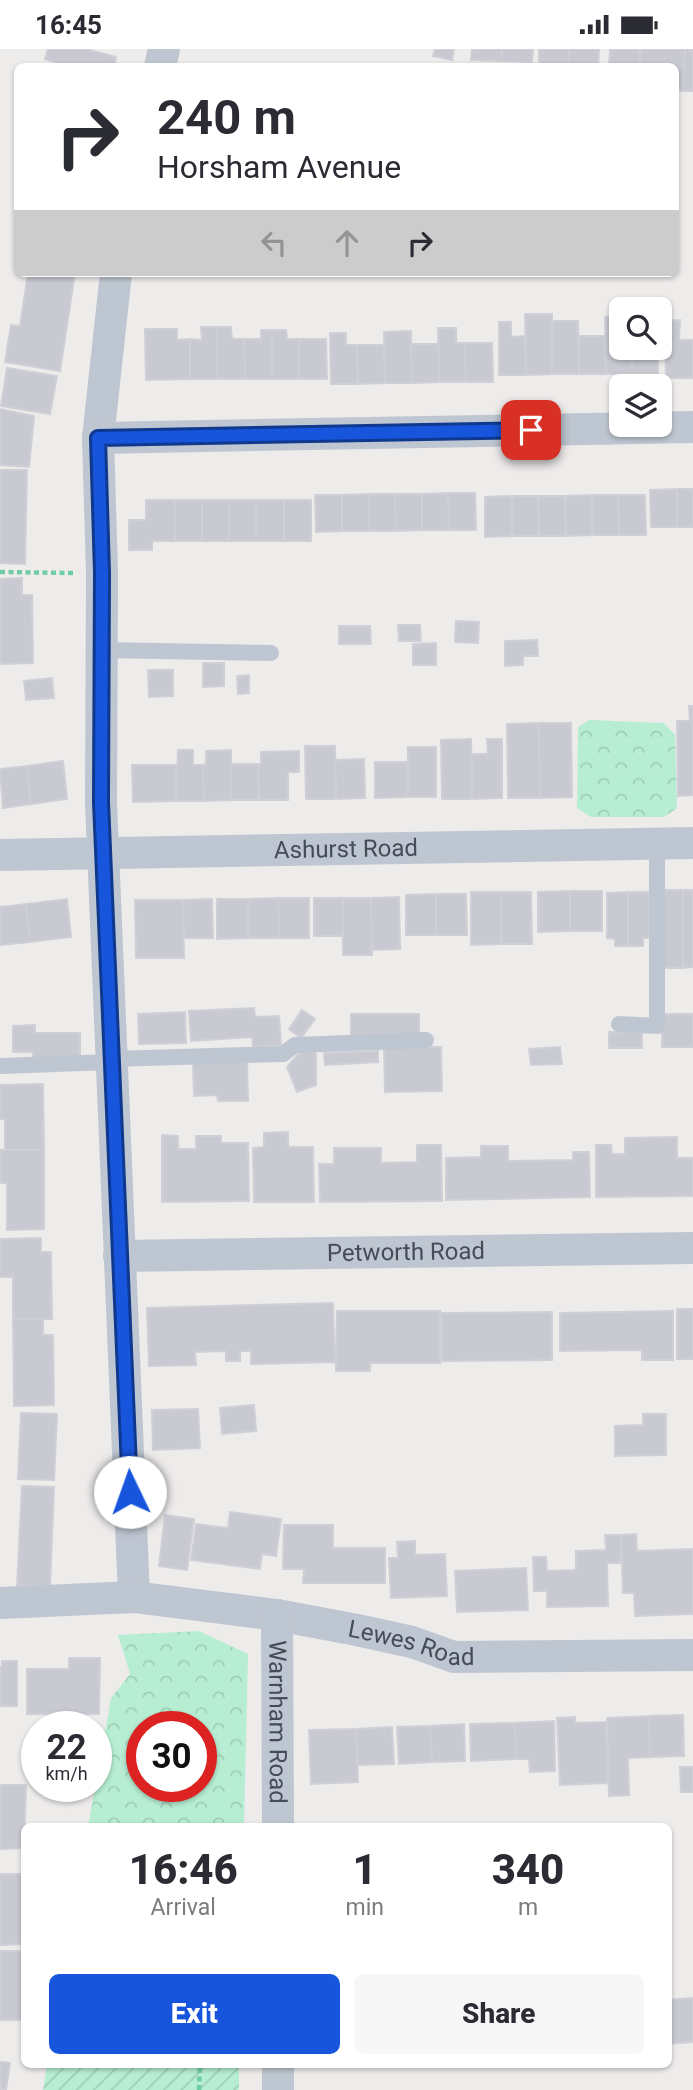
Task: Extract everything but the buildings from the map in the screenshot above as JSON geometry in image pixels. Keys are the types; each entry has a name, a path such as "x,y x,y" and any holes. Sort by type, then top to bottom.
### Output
{"street":[{"path":"116,277 98,438 102,573 101,802 134,1597"},
{"path":"98,438 693,427"},
{"name":"Ashurst Road","path":"0,855 693,843"},
{"name":"Petworth Road","path":"119,1255 693,1248"},
{"name":"Lewes Road","path":"0,1603 134,1597 277,1615 412,1642 454,1657 693,1655"},
{"name":"Warnham Road","path":"277,1615 278,1823"},
{"path":"278,2068 278,2090"}],"lane":[{"path":"102,650 271,653"},
{"path":"619,1024 657,1026 657,843"},
{"path":"0,1066 283,1054 295,1045 426,1039"}],"path":[{"path":"0,572 102,573"},
{"path":"199,2090 200,2068"}],"green space":[{"path":"589,720 664,723 675,735 677,808 664,817 591,817 577,808 578,727"},
{"path":"199,1631 248,1654 244,1823 89,1823 92,1802 112,1802 112,1711 109,1711 111,1698 130,1674 118,1635"},
{"path":"47,2068 239,2068 239,2090 43,2090"}],"route":[{"path":"130,1492 101,802 102,573 98,438 531,430"}]}
